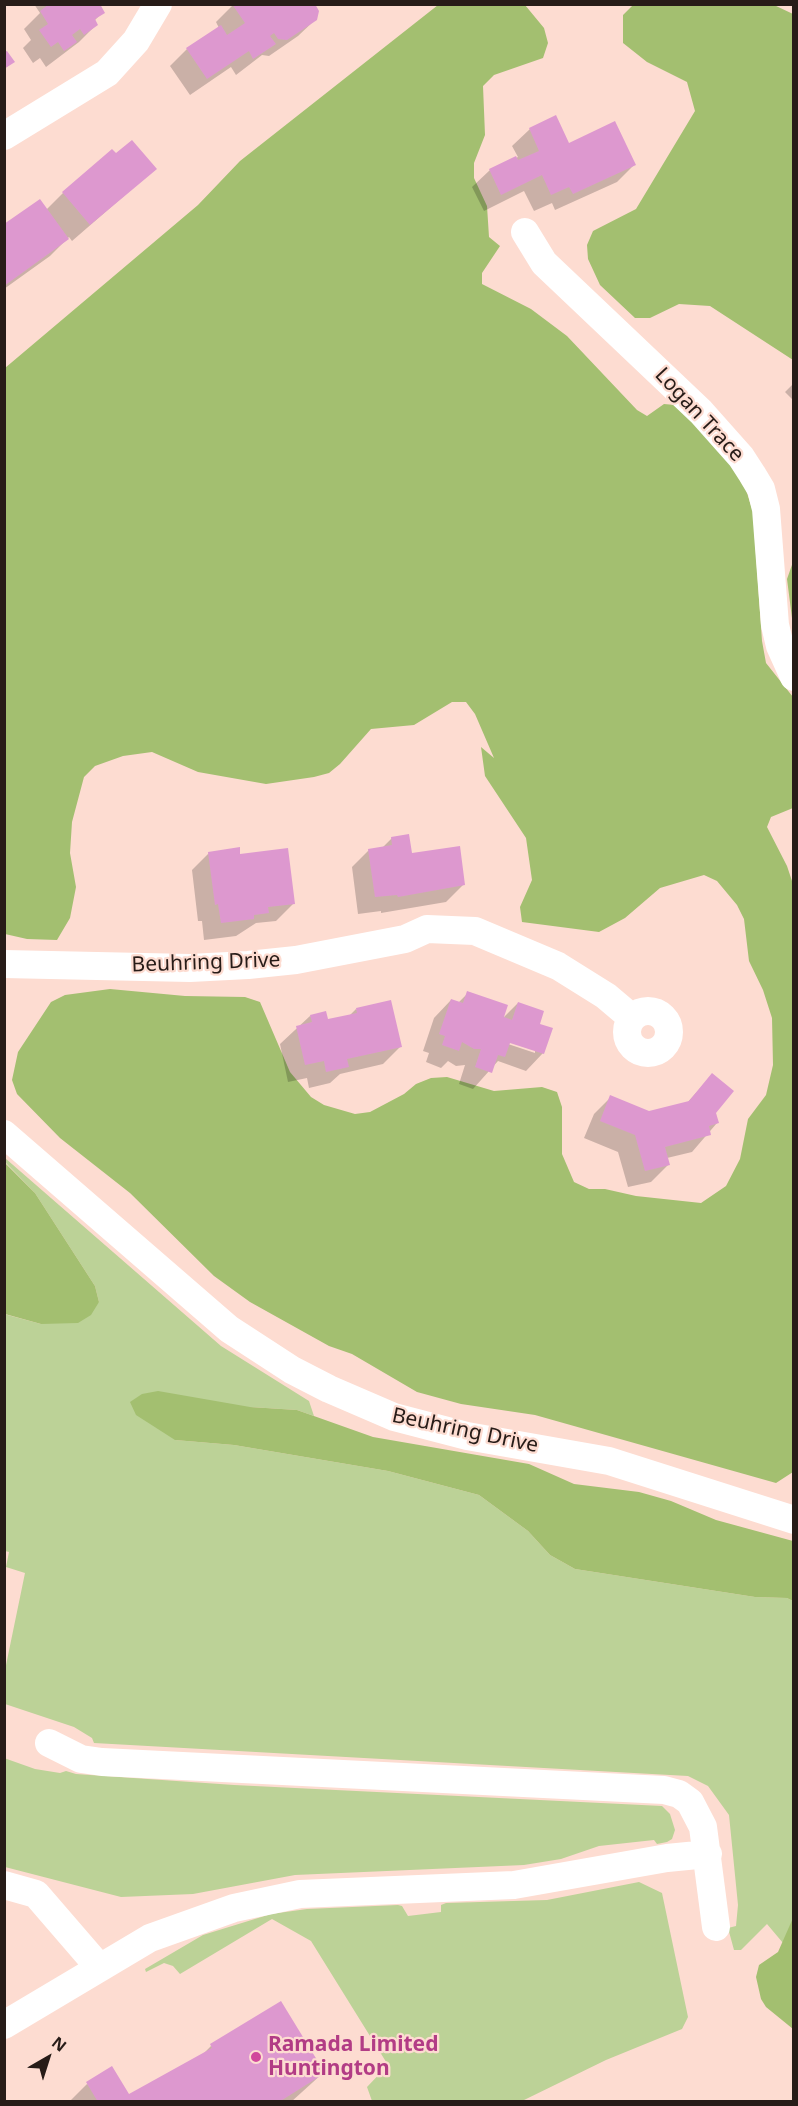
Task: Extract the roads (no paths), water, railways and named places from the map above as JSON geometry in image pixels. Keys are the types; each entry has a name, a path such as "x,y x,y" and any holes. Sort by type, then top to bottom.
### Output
{"street":[{"path":"4,136 107,72 136,41 158,4"},
{"name":"Logan Trace","path":"525,232 544,263 701,412 752,474 766,509 775,625 780,646 794,677"},
{"name":"Beuhring Drive","path":"4,964 219,967 296,960 405,939 427,929 475,931 558,966 599,991 632,1017"},
{"name":"Beuhring Drive","path":"4,1134 212,1316 262,1352 329,1389 394,1417 467,1436 609,1461 794,1521"},
{"path":"49,1743 81,1759 102,1762 664,1790 679,1794 698,1814 708,1854 716,1927"},
{"path":"4,2025 150,1938 234,1908 290,1896 514,1885 667,1858 708,1854"},
{"path":"4,1885 36,1894 99,1967"}],"place":[{"name":"Ramada Limited Huntington","path":"256,2057"}]}
